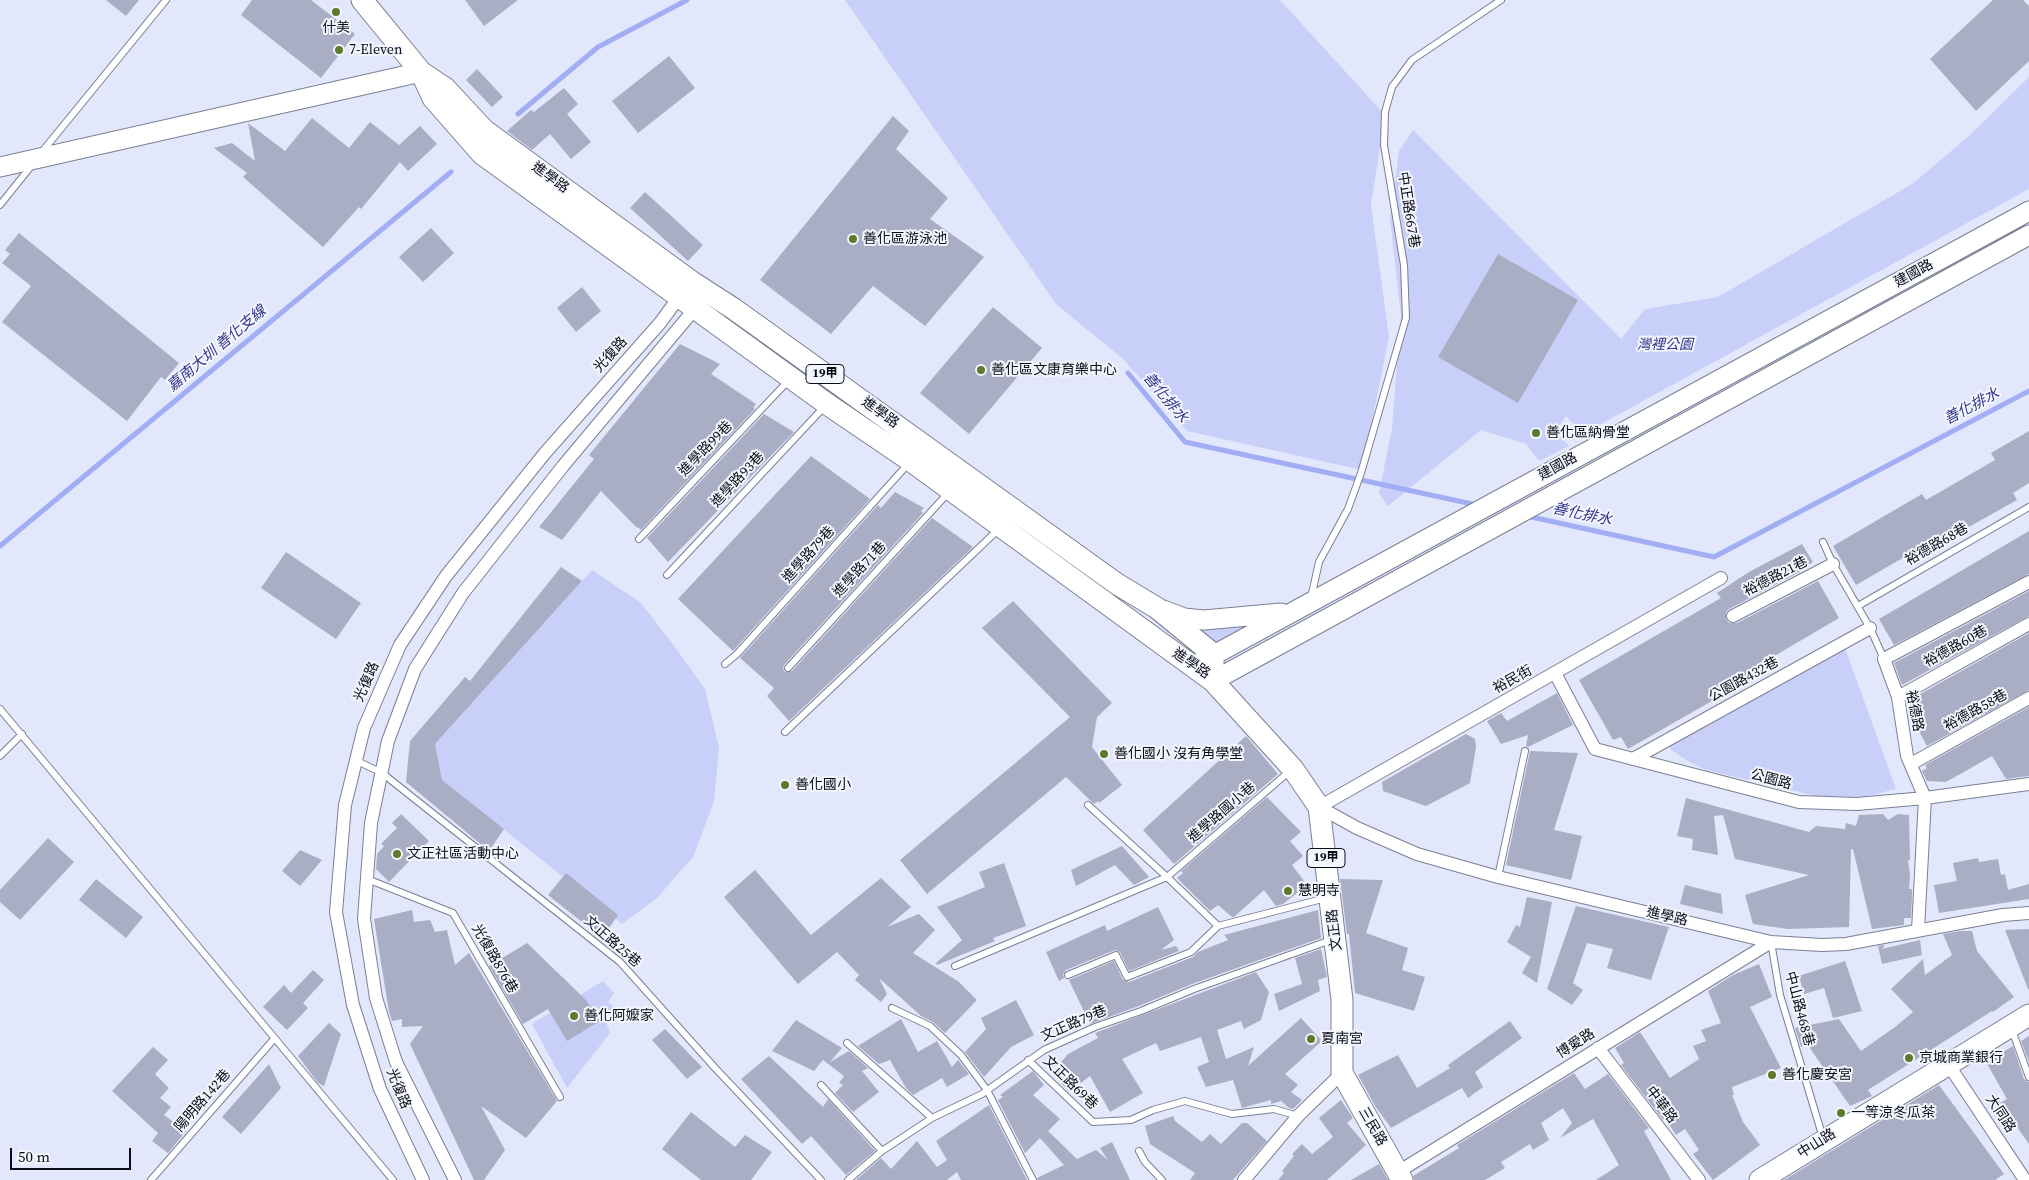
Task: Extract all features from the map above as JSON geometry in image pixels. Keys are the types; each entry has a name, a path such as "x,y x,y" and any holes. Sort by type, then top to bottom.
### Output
{"main road":[{"name":"19甲","path":"362,0 420,72"},
{"name":"進學路","path":"420,72 445,88 484,130 694,295 827,404 911,461 1214,681"},
{"name":"進學路","path":"694,295 1117,584 1157,608 1213,654 1214,681"},
{"name":"文正路","path":"1214,681 1293,769 1318,807 1331,897 1342,1000 1342,1073"},
{"name":"中山路","path":"1760,1180 2029,1015"},
{"name":"三民路","path":"1342,1073 1400,1176"}],"street":[{"path":"0,166 420,72"},
{"name":"建國路","path":"1193,667 1213,654 2029,211"},
{"name":"建國路","path":"1214,681 1508,518 2029,235"},
{"name":"光復路","path":"423,1180 380,1089 352,1005 336,912 345,806 364,728 400,645 446,576 545,453 660,323 694,295"},
{"name":"光復路","path":"455,1180 396,1062 376,998 364,919 371,824 388,741 415,668 463,593 694,295"},
{"name":"裕德路21巷","path":"1733,616 1833,564"},
{"name":"裕民街","path":"1318,807 1722,578"},
{"path":"1884,660 2029,582"},
{"path":"1157,608 1184,618 1204,620 1239,618 1293,611"},
{"name":"裕德路60巷","path":"1898,696 2029,624"},
{"name":"公園路432巷","path":"1633,759 1870,628"},
{"name":"裕德路","path":"1884,660 1898,696 1907,756 1925,798 1918,930"},
{"name":"公園路","path":"1555,673 1595,749 1799,802 1857,804 1925,798 2029,784"},
{"name":"裕德路58巷","path":"1910,764 2029,698"},
{"name":"進學路","path":"1318,807 1356,828 1417,854 1498,877 1771,942 1822,945 1846,944 2003,915 2029,913"},
{"name":"博愛路","path":"1400,1176 1598,1048 1771,942"},
{"name":"中華路","path":"1598,1048 1699,1180"},
{"name":"大同路","path":"1948,1064 2025,1180"},
{"path":"1244,1180 1298,1116 1342,1073"}],"lane":[{"path":"0,205 166,0"},
{"name":"中正路667巷","path":"1310,603 1319,562 1348,509 1361,473 1406,318 1404,265 1384,145 1384,112 1392,87 1412,60 1500,0"},
{"name":"進學路99巷","path":"639,539 792,377"},
{"name":"進學路93巷","path":"667,574 827,404"},
{"name":"進學路79巷","path":"725,664 744,646 911,461"},
{"name":"進學路71巷","path":"788,668 951,490"},
{"name":"裕德路68巷","path":"1858,606 2029,507"},
{"path":"785,732 1001,526"},
{"path":"1823,542 1833,564 1870,628 1884,660"},
{"path":"0,709 393,1180"},
{"path":"0,756 22,734"},
{"path":"1498,877 1524,751"},
{"name":"文正路25巷","path":"355,760 382,773 620,962 716,1069 821,1180"},
{"name":"進學路國小巷","path":"1167,877 1293,769"},
{"path":"1088,805 1218,926"},
{"path":"955,966 1167,877"},
{"name":"光復路876巷","path":"367,879 453,913 560,1097"},
{"path":"1068,975 1116,954 1128,977 1191,952 1218,926 1331,897"},
{"name":"文正路79巷","path":"848,1180 882,1151 932,1118 987,1090 1044,1050 1095,1027 1142,1011 1194,989 1336,938"},
{"name":"中山路468巷","path":"1771,942 1780,994 1824,1140"},
{"path":"892,1008 930,1026 961,1055 987,1090 1033,1180"},
{"path":"2010,1026 2029,1077"},
{"name":"陽明路142巷","path":"151,1180 274,1039"},
{"path":"847,1043 932,1118"},
{"name":"文正路69巷","path":"1028,1060 1094,1122 1132,1120 1154,1110 1185,1101 1232,1114 1274,1109 1298,1116"},
{"path":"821,1086 882,1151"},
{"path":"1139,1151 1145,1162 1162,1180"}],"green space":[{"path":"845,0 1280,0 1385,115 1371,205 1389,337 1362,470 1187,431 1123,359 1056,304"},
{"name":"灣裡公園","path":"2029,77 2029,189 1583,434 1566,416 1555,432 1569,446 1539,461 1526,444 1481,430 1388,506 1379,493 1392,428 1401,315 1390,219 1399,151 1413,130 1621,339 1645,309 1718,297 1912,184 1969,136"},
{"path":"592,570 641,603 705,689 719,748 714,802 693,857 657,898 622,924 442,780 435,744"},
{"path":"1293,611 1213,654 1184,618"},
{"path":"1841,637 1896,789 1864,797 1816,796 1706,770 1670,749 1669,744"},
{"path":"603,981 614,993 608,1002 615,1008 606,1022 610,1033 567,1088 532,1024"}],"building":[{"path":"106,0 139,0 126,16"},
{"path":"252,0 311,0 355,34 321,78 241,15"},
{"path":"465,0 518,0 484,26"},
{"path":"1993,0 2023,0 2029,6 2029,61 1976,111 1930,59"},
{"path":"669,56 695,88 638,133 612,101"},
{"path":"477,69 503,97 492,107 466,80"},
{"path":"564,88 578,104 567,114 591,142 571,159 550,134 532,150 507,131 531,110 534,112"},
{"name":"善化區游泳池","path":"893,116 909,131 896,149 948,198 930,219 984,257 925,326 873,286 831,334 760,280"},
{"path":"312,118 349,148 370,122 399,145 420,126 437,144 408,171 400,162 361,209 359,207 323,247 243,177 247,173 214,148 232,143 255,161 248,123 285,151"},
{"path":"645,192 703,245 688,261 630,208"},
{"path":"431,228 454,253 423,282 399,257"},
{"path":"19,233 179,363 165,380 161,377 127,421 2,322 31,286 2,263 10,254 5,250"},
{"path":"1498,254 1578,300 1518,403 1438,357"},
{"path":"582,287 601,311 576,332 557,308"},
{"name":"善化區文康育樂中心","path":"993,307 1042,348 969,434 920,393"},
{"path":"680,344 720,364 711,374 756,404 753,408 755,409 641,530 601,491 562,540 539,527 594,459 589,455"},
{"path":"764,414 794,432 668,562 647,538"},
{"path":"2029,431 2029,483 2013,493 2017,500 1949,538 1946,533 1856,585 1833,546 1922,494 1926,500 1995,460 1991,453"},
{"path":"811,456 870,499 733,651 678,599"},
{"path":"895,492 924,508 921,511 923,513 784,665 783,669 785,672 792,671 932,518 973,547 789,721 767,696 774,688 740,658 878,505 881,508"},
{"path":"2029,531 2029,574 1894,645 1879,619"},
{"path":"1802,544 1813,562 1808,565 1809,567 1729,609 1726,612 1726,619 1729,623 1737,623 1818,581 1839,618 1749,671 1752,678 1628,749 1621,737 1613,740 1579,680 1721,598 1717,593 1749,572"},
{"path":"286,552 361,603 336,639 261,588"},
{"path":"561,567 582,581 435,744 442,780 504,829 489,851 406,782 410,741 465,677 470,681"},
{"path":"2029,591 2029,616 1902,685 1894,663"},
{"path":"1013,601 1112,703 1097,717 1092,747 1122,785 1099,803 1098,801 1094,804 1066,777 927,894 900,860 1070,717 982,628"},
{"path":"2029,633 2029,690 1927,746 1916,726 1921,724 1908,701"},
{"path":"1557,693 1573,725 1528,747 1526,746 1528,735 1501,744 1487,721 1501,713 1507,721"},
{"path":"2029,707 2029,776 2006,779 1992,756 1946,782 1927,781 1922,771 1927,768 1925,765"},
{"path":"1466,734 1475,739 1476,747 1470,783 1426,806 1383,791 1382,782"},
{"path":"1246,736 1278,774 1174,864 1143,830"},
{"path":"1530,751 1578,753 1554,830 1582,836 1571,880 1506,865"},
{"path":"1267,797 1301,832 1290,841 1303,856 1292,865 1307,885 1283,904 1276,906 1264,890 1234,917 1218,905 1210,911 1177,878 1183,873 1181,871"},
{"path":"1686,798 1809,832 1816,826 1845,829 1846,823 1856,826 1859,815 1883,814 1888,820 1898,814 1909,815 1910,860 1908,860 1909,889 1912,889 1911,918 1904,918 1904,925 1872,929 1853,849 1851,849 1849,927 1788,929 1753,924 1745,895 1809,875 1735,859 1723,815 1714,816 1718,855 1692,850 1693,839 1677,836"},
{"name":"文正社區活動中心","path":"401,814 429,841 389,882 376,869 377,854 384,846 381,844 397,828 392,823"},
{"path":"48,838 74,862 20,920 0,902 0,890"},
{"path":"1122,846 1149,877 1134,885 1115,865 1076,886 1071,870"},
{"path":"300,850 322,860 300,886 282,871"},
{"path":"1978,858 1979,862 1998,859 2001,875 2005,874 2008,890 2029,884 2029,899 1939,913 1934,885 1957,881 1953,863"},
{"path":"1004,863 1026,926 993,938 995,941 937,965 936,963 962,940 937,907 985,887 979,872"},
{"path":"755,870 811,935 881,878 911,907 887,927 919,914 935,930 913,953 959,982 977,1000 945,1033 933,1022 921,1016 879,978 887,994 881,1002 855,980 859,975 837,952 798,984 724,897"},
{"path":"566,873 618,915 602,938 548,895"},
{"path":"96,879 143,917 126,938 79,900"},
{"path":"1340,879 1383,880 1366,933 1408,948 1402,970 1425,977 1414,1011 1355,993 1349,934 1347,934"},
{"path":"1685,885 1721,894 1723,914 1680,904"},
{"path":"1527,897 1552,902 1537,983 1522,973 1531,957 1507,942 1516,925 1520,927"},
{"path":"1576,906 1669,927 1651,980 1607,968 1613,949 1587,943 1573,983 1583,990 1572,1005 1547,989"},
{"path":"1158,907 1174,940 1161,950 1176,946 1179,951 1129,971 1120,952 1115,950 1066,970 1063,974 1064,978 1059,981 1046,952 1105,925 1107,931"},
{"path":"412,910 414,922 430,920 435,932 447,930 455,965 469,953 557,1101 526,1138 481,1106 505,1150 484,1180 474,1180 410,1044 423,1026 402,1027 402,1019 392,1021 389,1012 374,919"},
{"path":"1318,910 1321,938 1192,984 1090,1024 1069,980 1114,961 1123,980 1129,982 1193,957 1198,952 1228,940 1224,935"},
{"path":"2029,929 2029,989 2028,989 2005,930"},
{"path":"1972,931 1977,951 2014,997 1868,1090 1872,1096 1850,1106 1807,1044 1801,1047 1795,1028 1839,1019 1861,1051 1913,1012 1891,989 1923,959 1925,975 1952,955 1943,934"},
{"path":"1920,940 1922,955 1882,964 1878,946 1885,945 1882,949"},
{"path":"527,943 586,1000 600,1021 567,1041 548,1009 523,1024 489,966"},
{"path":"1321,949 1327,977 1318,980 1320,991 1279,1011 1274,994 1302,984 1295,958"},
{"path":"1845,961 1862,1011 1833,1018 1824,988 1804,994 1799,976"},
{"path":"1759,964 1772,997 1750,1007 1781,1068 1732,1087 1734,1095 1732,1095 1743,1122 1760,1145 1713,1180 1693,1154 1699,1150 1685,1129 1676,1135 1665,1118 1663,1120 1621,1065 1624,1063 1615,1048 1640,1032 1670,1078 1699,1059 1693,1046 1706,1041 1701,1030 1721,1023 1708,991 1733,975"},
{"path":"313,970 324,980 303,1003 308,1008 287,1030 263,1007 284,985 291,993"},
{"path":"1256,972 1269,992 1261,1020 1244,1029 1241,1021 1217,1030 1226,1059 1254,1047 1248,1066 1301,1018 1322,1041 1285,1074 1298,1085 1291,1092 1302,1100 1293,1109 1281,1101 1271,1104 1271,1100 1242,1108 1233,1080 1206,1087 1197,1067 1209,1062 1201,1037 1160,1051 1156,1043 1122,1059 1143,1093 1110,1112 1090,1076 1069,1092 1052,1073 1068,1054 1098,1038 1095,1033"},
{"path":"1016,1000 1034,1035 1011,1047 984,1077 965,1052 986,1029 981,1018"},
{"path":"901,1019 918,1052 937,1041 952,1067 958,1060 969,1074 947,1087 942,1078 913,1095 906,1088 890,1060 879,1064 858,1046"},
{"path":"796,1020 842,1048 830,1062 849,1051 868,1068 862,1071 879,1092 853,1112 835,1093 843,1085 839,1083 844,1076 823,1060 814,1071 772,1051"},
{"path":"1510,1021 1522,1038 1475,1072 1483,1087 1468,1098 1462,1088 1391,1128 1375,1106 1358,1075 1398,1055 1417,1088 1450,1068 1448,1065"},
{"path":"329,1023 341,1034 324,1086 318,1083 298,1056"},
{"path":"665,1029 702,1067 687,1079 652,1040"},
{"path":"2029,1036 2029,1062 2021,1041"},
{"path":"2013,1046 2024,1079 2029,1082 2029,1144 2000,1103 2007,1099 1986,1062"},
{"path":"153,1047 168,1060 155,1074 169,1088 160,1098 171,1107 164,1115 186,1131 168,1153 152,1141 158,1133 112,1091"},
{"path":"769,1056 823,1107 828,1099 875,1151 846,1175 811,1136 802,1144 741,1079"},
{"path":"269,1064 281,1088 241,1134 222,1117"},
{"path":"1033,1071 1044,1085 1033,1095 1060,1119 1048,1131 1077,1159 1096,1150 1108,1160 1100,1148 1112,1142 1130,1180 1038,1180 1037,1178 1064,1165 1040,1138 1025,1153 998,1100 1003,1097 1000,1095"},
{"path":"1574,1073 1585,1089 1608,1074 1649,1128 1644,1131 1671,1180 1596,1180 1619,1165 1593,1119 1560,1138 1572,1123 1563,1108 1541,1123 1549,1140 1533,1150 1530,1144 1501,1162 1505,1168 1485,1180 1414,1180 1413,1176 1459,1148 1457,1145"},
{"path":"1939,1085 2004,1174 1995,1180 1784,1180"},
{"path":"1341,1100 1353,1118 1347,1123 1366,1145 1327,1180 1278,1180 1284,1173 1282,1171 1294,1156 1292,1154 1302,1144 1312,1154 1333,1137 1319,1118"},
{"path":"989,1105 1027,1180 961,1180 957,1172 947,1180 856,1180 881,1158 891,1169 917,1141 937,1167 947,1160 936,1141"},
{"path":"691,1112 735,1147 745,1135 772,1152 751,1180 701,1180 662,1149"},
{"path":"1173,1116 1175,1121 1202,1142 1210,1134 1221,1144 1242,1123 1247,1123 1267,1141 1233,1180 1190,1180 1195,1173 1150,1144 1145,1126"},
{"path":"1379,1164 1388,1180 1351,1180"}],"waterway":[{"name":"嘉南大圳 善化支線","path":"518,114 598,47 687,0"},
{"name":"嘉南大圳 善化支線","path":"0,546 451,172"},
{"name":"善化排水","path":"1128,373 1185,442 1477,505"},
{"name":"善化排水","path":"1527,516 1714,557 2029,391"}],"place":[{"name":"什美","path":"336,12"},
{"name":"7-Eleven","path":"339,50"},
{"name":"善化區游泳池","path":"853,239"},
{"name":"善化區文康育樂中心","path":"981,370"},
{"name":"善化區納骨堂","path":"1536,433"},
{"name":"善化國小 沒有角學堂","path":"1104,754"},
{"name":"善化國小","path":"785,785"},
{"name":"文正社區活動中心","path":"397,854"},
{"name":"慧明寺","path":"1288,891"},
{"name":"善化阿嬤家","path":"574,1016"},
{"name":"夏南宮","path":"1311,1039"},
{"name":"京城商業銀行","path":"1909,1058"},
{"name":"善化慶安宮","path":"1772,1075"},
{"name":"一等涼冬瓜茶","path":"1841,1113"}]}
